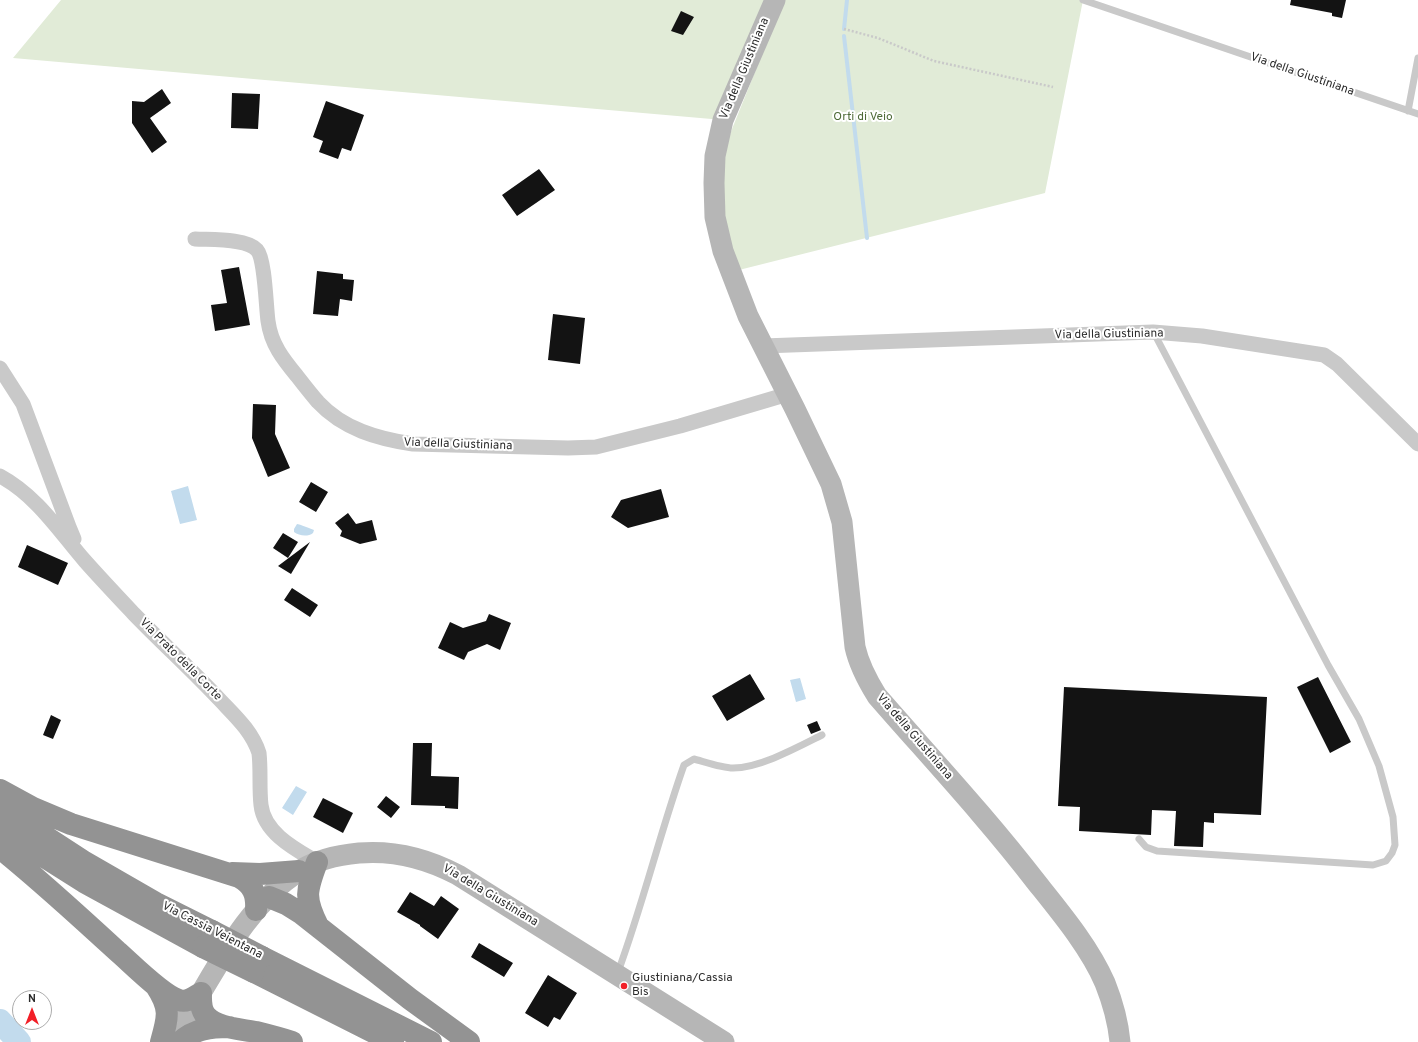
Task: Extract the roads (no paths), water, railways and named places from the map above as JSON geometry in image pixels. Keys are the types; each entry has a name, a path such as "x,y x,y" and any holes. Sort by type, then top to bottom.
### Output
{"highway":[{"path":"0,790 33,808 71,824 231,873 243,879 252,887 256,897 262,903 286,904 318,926 410,999 469,1042"},
{"name":"Via Cassia Veientana","path":"0,808 83,861 156,903 208,939"},
{"name":"Via Cassia Veientana","path":"0,829 84,882 208,939 258,964 431,1042"},
{"path":"0,848 63,902 156,986 178,1000 186,1001 201,993 201,1007 205,1016 217,1024 256,1032 292,1042"},
{"path":"231,873 260,874 308,867 309,908 318,926"},
{"name":"Via Cassia Veientana","path":"258,964 393,1042"},
{"path":"156,986 163,997 168,1012 161,1042"},
{"path":"180,1042 188,1035 198,1031 230,1027"}],"street":[{"name":"Via della Giustiniana","path":"775,0 723,120 716,156 714,183 715,217 723,251 748,316 788,394 831,484 842,522 855,647 858,661 877,696 1006,843 1062,914 1092,959 1104,982 1117,1017 1120,1042"},
{"name":"Via della Giustiniana","path":"195,239 240,243 249,245 256,250 261,261 268,323 272,341 277,352 319,403 333,416 370,435 388,440 413,444 568,448 596,447 680,426 788,394"},
{"name":"Via della Giustiniana","path":"763,346 1154,332 1202,336 1324,355 1337,364 1418,444"},
{"path":"0,368 23,404 69,527 85,561"},
{"name":"Via Prato della Corte","path":"0,476 25,493 42,509 85,561 135,615 200,679 247,730 259,753 261,807 264,818 274,833 302,853 308,867"},
{"name":"Via della Giustiniana","path":"170,1042 219,962 262,903 308,867 342,855 381,852 404,854 436,864 472,882 724,1042"}],"lane":[{"name":"Via della Giustiniana","path":"1083,0 1418,114"},
{"path":"1408,111 1418,58"},
{"path":"1139,838 1146,847 1157,851 1373,865 1386,861 1392,853 1395,845 1393,817 1379,766 1359,719 1328,665 1154,332"},
{"path":"617,974 639,908 670,803 684,765 694,759 733,768 759,763 822,735"}],"water":[{"path":"188,486 197,520 180,524 171,491"},
{"path":"297,524 314,530 313,533 301,535 294,532"},
{"path":"800,678 806,699 796,702 790,680"},
{"path":"296,786 307,792 293,815 282,808"}],"waterway":[{"path":"844,29 847,0"},
{"path":"844,36 867,238"},
{"path":"0,1021 19,1042"}],"place":[{"name":"Giustiniana/Cassia Bis","path":"624,986"}],"park label":[{"name":"Orti di Veio","path":"863,118"}]}
